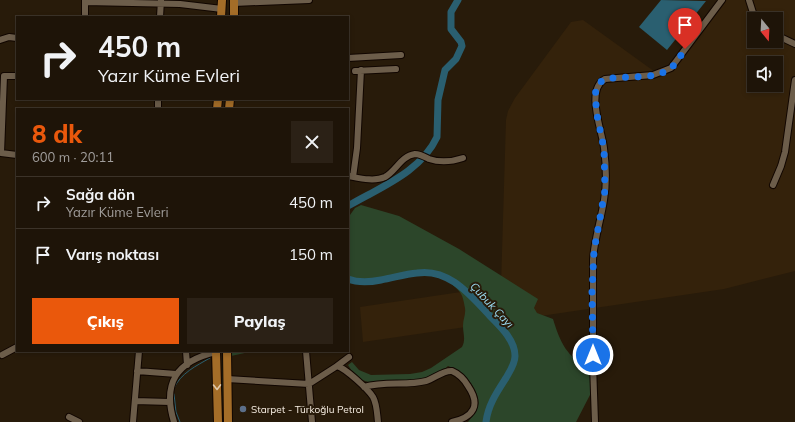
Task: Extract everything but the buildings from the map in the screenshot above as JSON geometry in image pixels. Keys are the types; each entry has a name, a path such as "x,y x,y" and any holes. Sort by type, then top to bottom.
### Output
{"main road":[{"path":"222,0 222,13"},
{"path":"234,2 234,16"},
{"path":"216,352 218,422"},
{"path":"227,352 228,422"}],"street":[{"path":"234,2 309,0"},
{"path":"595,422 592,364 593,260 594,245 605,190 604,149 597,115 596,90 599,83 605,79 653,75 671,68 722,0"},
{"path":"749,0 753,12"},
{"path":"85,16 85,1 161,2 180,4 222,13"},
{"path":"160,16 161,2"},
{"path":"0,40 9,37 16,38"},
{"path":"783,38 795,44"},
{"path":"349,58 401,55"},
{"path":"396,69 358,71 357,148 350,177 372,179 384,178 407,157 416,154 431,159 449,162 463,158"},
{"path":"16,76 4,76 1,153 16,154"},
{"path":"773,185 785,152 795,80"},
{"path":"2,355 16,348"},
{"path":"133,422 139,352"},
{"path":"186,352 187,365"},
{"path":"174,422 170,402 170,390 176,374 200,357 216,352"},
{"path":"306,352 312,422"},
{"path":"227,379 309,384 350,357"},
{"path":"336,366 346,370 373,397 376,405 378,422"},
{"path":"137,371 176,374"},
{"path":"364,387 386,383 425,382 444,372 452,371 462,378 475,398 474,406 468,415 452,422"},
{"path":"135,401 170,402"},
{"path":"69,417 80,422"}],"shaded area":[{"path":"717,0 795,0 795,271 724,289 363,342 360,307 501,286 506,120 508,111 515,98 571,22 583,20 662,77"}],"green space":[{"path":"361,205 399,216 459,249 538,299 534,308 537,313 553,319 558,335 570,354 582,364 590,368 591,393 576,422 468,422 478,406 478,397 470,382 457,370 448,366 436,375 416,380 369,382 358,378 348,365 352,362 359,370 371,375 410,374 422,372 431,368 462,347 464,339 463,326 465,310 463,299 459,291 448,281 435,277 421,275 376,282 349,282 349,215 355,208"},
{"path":"222,352 224,352 225,422 223,422"},
{"path":"231,352 249,352 231,356"}],"water":[{"path":"661,0 706,1 667,50 639,27"}],"waterway":[{"name":"Çubuk Çayı","path":"349,205 390,183 417,164 425,156 437,137 438,100 445,70 456,59 462,46 461,42 451,29 451,12 458,0"},
{"name":"Çubuk Çayı","path":"349,279 360,282 369,282 412,274 429,273 449,279 475,300 510,339 515,356 512,367 491,404 486,422"},
{"path":"174,388 185,374 210,358"},
{"path":"174,394 176,412 180,422"}],"place":[{"name":"Starpet - Türkoğlu Petrol","path":"243,409"}],"route":[{"path":"593,355 592,274 594,245 604,202 605,190 604,142 598,124 595,94 596,90 599,83 605,79 653,75 664,72 671,68 685,49"}]}
